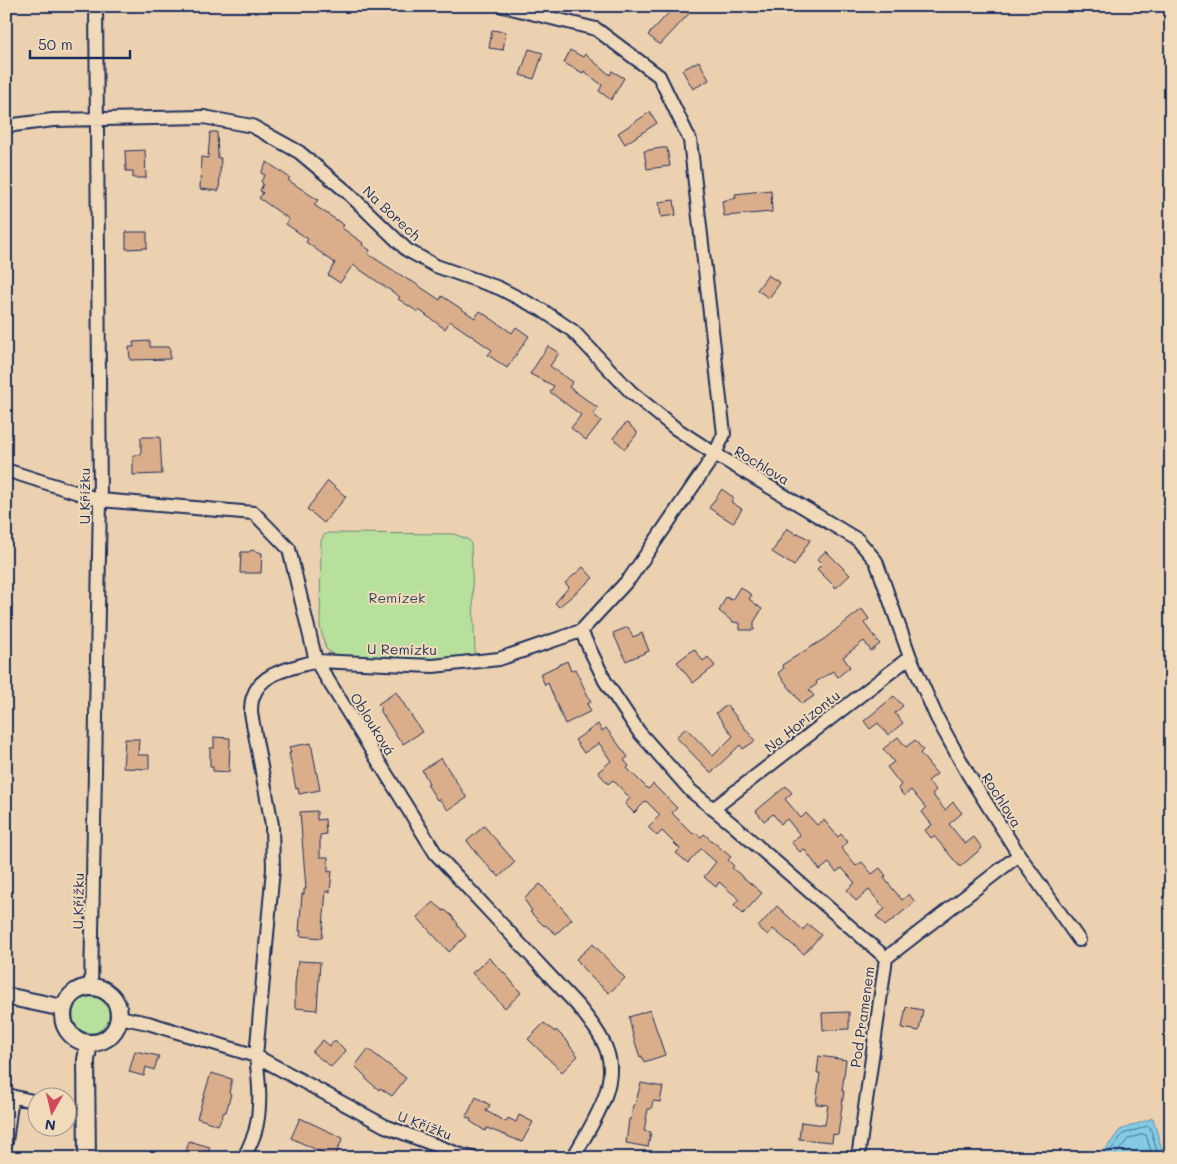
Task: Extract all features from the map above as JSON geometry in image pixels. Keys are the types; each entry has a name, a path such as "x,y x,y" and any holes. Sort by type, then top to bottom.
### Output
{"street":[{"name":"U Křížku","path":"91,987 100,500 96,6"},
{"name":"Rochlova","path":"503,6 596,29 659,76 690,140 724,434 714,454 858,540 876,561 910,657 937,718 968,774 1019,855 1079,940"},
{"name":"Na Borech","path":"6,126 53,120 204,117 252,126 299,152 348,192 407,250 436,266 499,288 542,310 572,331 631,392 675,428 714,454"},
{"name":"U Remízku","path":"316,661 433,666 499,659 581,631 630,578 714,454"},
{"path":"6,470 100,500 254,513 289,549 316,661 275,673 262,682 253,697 251,713 272,826 273,869 256,1056 260,1081 259,1104 255,1130 244,1158"},
{"path":"581,631 605,681 640,732 691,791 886,958"},
{"name":"Na Horizontu","path":"713,809 910,657"},
{"name":"Oblouková","path":"316,661 436,854 578,1006 597,1030 608,1052 610,1078 605,1100 573,1158"},
{"name":"Pod Pramenem","path":"858,1158 886,958 1019,855"},
{"path":"91,987 100,988 108,993 118,1008 119,1017 118,1024 110,1036 89,1043 74,1037 68,1031 63,1016 67,999 74,992 82,988 91,987"},
{"path":"6,996 64,1008"},
{"name":"U Křížku","path":"119,1017 148,1023 256,1056 386,1126 473,1158"},
{"path":"87,1158 86,1060 89,1043"},
{"path":"6,1142 9,1095 28,1100"}],"green space":[{"name":"Remízek","path":"329,533 454,534 469,540 471,544 475,654 471,661 341,660 326,649 320,627 321,541 324,535"},
{"path":"91,997 98,998 104,1002 108,1008 108,1022 104,1028 98,1032 91,1033 84,1032 78,1028 74,1022 73,1015 74,1008 78,1002 84,998"}],"water":[{"path":"1153,1118 1164,1158 1099,1158 1120,1130"}],"building":[{"path":"675,6 696,6 660,45 648,35"},
{"path":"492,30 506,32 503,50 489,48"},
{"path":"529,49 543,53 534,79 520,75"},
{"path":"570,50 583,57 585,54 610,75 612,71 624,78 611,100 599,91 602,85 584,71 583,73 564,63"},
{"path":"699,61 709,80 693,89 682,70"},
{"path":"650,112 657,123 625,144 618,133"},
{"path":"210,132 217,132 218,158 221,158 219,191 200,189 201,157 208,158"},
{"path":"667,148 670,166 647,169 644,151"},
{"path":"145,150 146,178 133,178 133,171 126,171 125,151"},
{"path":"267,162 290,178 288,180 318,200 314,205 344,225 342,228 370,250 368,254 440,300 442,296 475,318 480,311 512,333 516,327 529,336 507,368 488,355 492,350 450,321 445,329 419,310 418,312 398,299 400,297 353,265 340,283 328,275 335,263 306,242 308,239 286,224 289,219 259,198 263,193 260,191 263,184 261,181 265,175 261,173"},
{"path":"771,190 772,212 724,216 722,201 736,198 735,194"},
{"path":"674,200 676,215 661,217 659,202"},
{"path":"126,232 147,232 147,248 126,249"},
{"path":"768,275 780,283 769,298 757,290"},
{"path":"150,341 150,347 170,347 170,359 130,360 129,347 134,347 133,342"},
{"path":"548,346 559,353 550,366 573,382 569,387 598,408 593,414 601,421 586,440 571,428 581,415 550,392 554,386 530,374"},
{"path":"627,423 637,434 625,449 613,438"},
{"path":"141,437 160,437 162,474 133,475 133,455 141,455"},
{"path":"328,481 346,497 324,523 307,509"},
{"path":"722,489 734,498 731,502 742,509 733,523 709,508"},
{"path":"787,528 797,535 798,533 810,540 794,566 772,552"},
{"path":"251,550 262,553 261,573 240,573 241,552 249,552"},
{"path":"826,551 850,575 836,588 817,569 822,564 817,559"},
{"path":"583,567 593,578 559,607 555,603 569,587 565,583"},
{"path":"740,587 752,595 749,599 762,609 754,622 754,630 740,630 740,623 733,622 719,611 726,597 732,600"},
{"path":"862,609 869,619 864,623 880,644 871,651 864,641 843,657 850,667 838,677 833,671 816,682 817,684 809,690 814,696 802,704 778,673 784,668 782,665 824,639"},
{"path":"628,627 633,637 642,633 649,651 626,661 613,633"},
{"path":"694,649 703,661 708,657 715,666 693,683 677,662"},
{"path":"567,661 571,671 575,669 591,702 587,704 591,711 565,724 548,683 545,685 540,674"},
{"path":"396,692 422,732 403,744 378,704"},
{"path":"894,696 903,706 895,713 903,723 888,735 878,723 870,729 864,721"},
{"path":"727,705 755,741 743,749 740,745 711,773 676,737 686,728 713,756 733,736 716,713"},
{"path":"598,724 602,731 606,728 628,757 624,760 629,766 627,768 648,789 653,784 677,808 672,813 693,834 695,832 701,837 704,834 731,857 728,860 734,866 732,868 762,893 743,914 734,905 739,899 719,882 716,887 704,877 716,862 701,849 688,863 676,853 680,849 662,831 657,836 648,827 660,815 646,801 634,813 625,804 630,798 613,780 608,784 598,772 611,761 599,743 584,753 575,740"},
{"path":"214,737 230,738 229,772 213,771 213,767 210,767 210,748 214,748"},
{"path":"898,737 906,747 915,740 923,750 920,753 937,774 928,781 936,790 932,794 945,810 953,802 962,813 949,824 965,844 974,837 982,848 960,867 934,836 931,838 925,830 932,825 922,812 926,808 911,790 904,796 898,788 901,785 887,767 894,762 883,749"},
{"path":"125,739 139,739 138,755 149,755 149,769 123,768"},
{"path":"311,743 320,790 299,794 298,788 296,789 289,747"},
{"path":"441,758 467,798 448,810 439,799 437,800 427,784 429,783 422,770"},
{"path":"786,786 792,793 785,799 801,818 806,813 817,825 824,820 838,837 841,834 848,842 841,848 856,866 862,862 872,874 880,868 886,876 884,878 902,900 909,894 915,902 885,926 876,916 885,909 869,890 856,901 847,890 855,883 842,868 836,872 829,863 820,870 804,849 800,852 791,842 800,835 787,819 781,824 773,814 764,821 756,811"},
{"path":"317,811 317,820 325,819 326,834 320,835 320,857 328,857 328,872 332,871 330,892 326,891 322,938 300,936 301,931 299,931 302,894 304,894 304,889 306,889 300,812"},
{"path":"484,826 515,862 499,877 467,841"},
{"path":"540,884 572,919 556,934 544,926 530,912 532,911 524,899"},
{"path":"433,902 452,916 466,936 449,952 417,917"},
{"path":"777,906 803,930 808,924 821,935 804,954 773,929 768,935 758,927"},
{"path":"593,944 625,978 609,993 592,978 576,959"},
{"path":"489,958 521,993 505,1008 472,973"},
{"path":"298,961 320,962 317,1010 295,1008 295,984"},
{"path":"906,1007 923,1010 919,1031 902,1028"},
{"path":"650,1010 665,1055 644,1062 642,1056 640,1057 633,1036 629,1017"},
{"path":"849,1012 849,1029 823,1030 822,1013"},
{"path":"544,1023 555,1032 556,1030 570,1044 578,1056 562,1072 528,1039"},
{"path":"323,1040 330,1046 335,1040 346,1051 331,1067 312,1052"},
{"path":"368,1049 406,1078 392,1096 380,1088 379,1090 355,1066"},
{"path":"135,1051 159,1056 154,1070 146,1067 144,1076 129,1072"},
{"path":"819,1056 846,1060 838,1135 833,1134 832,1142 799,1139 801,1122 825,1125 828,1105 816,1104 820,1073 817,1073"},
{"path":"211,1073 232,1079 229,1093 231,1094 226,1112 224,1112 218,1125 197,1118"},
{"path":"641,1083 663,1087 660,1102 653,1101 651,1109 648,1109 644,1131 651,1132 648,1147 626,1143 629,1119 631,1119 633,1105 635,1105"},
{"path":"476,1097 490,1105 486,1111 506,1122 508,1118 516,1122 519,1115 533,1122 522,1142 487,1128 485,1131 470,1121 471,1119 466,1117"},
{"path":"300,1118 343,1138 334,1158 291,1138"},
{"path":"189,1141 210,1147 207,1158 185,1156"}]}
